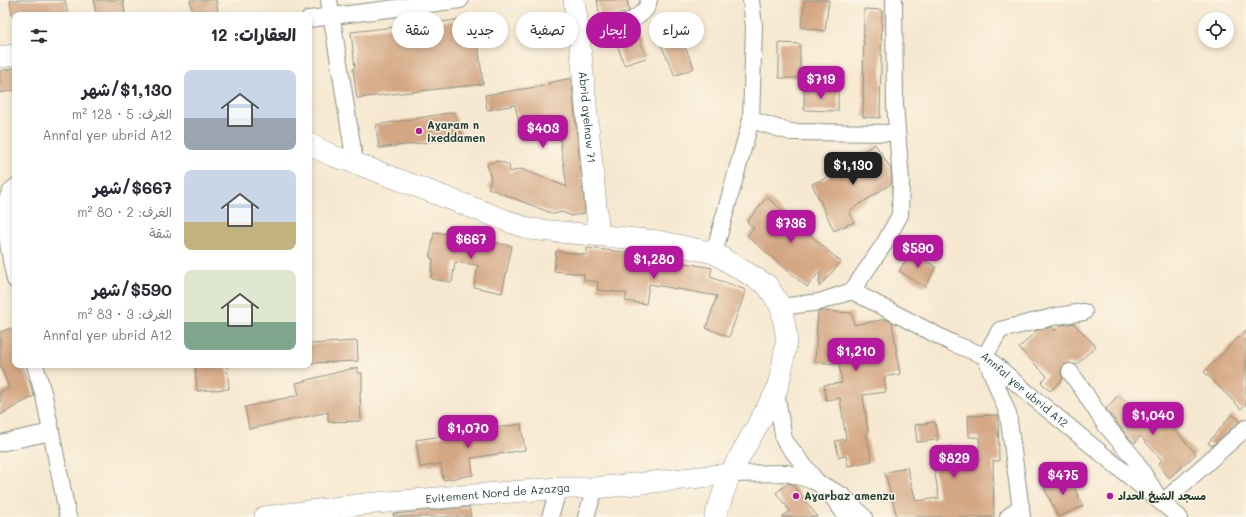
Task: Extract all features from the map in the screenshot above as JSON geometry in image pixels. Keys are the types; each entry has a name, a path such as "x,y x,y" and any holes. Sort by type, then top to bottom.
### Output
{"main road":[{"name":"Abrid aɣelnaw 71","path":"574,0 579,34 600,236"},
{"path":"0,57 12,55"},
{"path":"312,146 333,156 529,229 658,241 714,253 767,285 781,307 787,338 781,374 776,392 730,474 714,517"},
{"name":"Evitement Nord de Azazga","path":"265,517 364,511 559,488 595,488 730,474"}],"street":[{"path":"329,0 355,163"},
{"path":"312,19 460,0"},
{"path":"579,34 604,30 628,23 645,10 649,0"},
{"path":"714,253 751,120 754,27 751,0"},
{"path":"781,307 819,302 852,291 884,244 900,215 901,181 895,104 894,0"},
{"path":"751,120 791,132 897,133"},
{"path":"12,191 8,196 6,214 12,265"},
{"name":"Annfal ɣer ubrid A12","path":"852,291 952,343 985,356 1030,395 1179,517"},
{"path":"1008,517 1021,512 1008,414 985,356 1000,330 1056,316 1084,312"},
{"path":"36,368 44,396 68,517"},
{"path":"1070,372 1081,386 1104,423 1133,456 1162,503 1246,428"},
{"path":"776,392 784,440 817,482 831,495 847,517"},
{"path":"0,442 51,432"},
{"path":"730,474 787,473 817,482 843,496 864,517"},
{"path":"550,517 559,488"},
{"path":"586,517 595,488"}],"building":[{"path":"10,0 65,0 67,12 12,12 12,15"},
{"path":"94,0 123,0 125,12 96,12"},
{"path":"190,0 216,0 218,12 192,12"},
{"path":"597,0 627,0 629,11 627,12 599,12"},
{"path":"805,0 829,0 825,31 801,27"},
{"path":"864,9 882,10 880,118 863,117"},
{"path":"452,21 452,48 479,48 483,84 357,98 353,69 355,68 351,32 392,27 392,48 444,48 444,22"},
{"path":"641,42 646,58 624,65 619,48 641,48"},
{"path":"779,43 800,44 800,78 779,78"},
{"path":"662,48 685,48 694,68 675,76"},
{"path":"12,69 12,91 0,93 0,71"},
{"path":"571,78 585,213 572,216 562,212 554,214 488,188 491,180 487,164 498,161 509,165 510,172 521,169 567,187 557,119 520,127 515,105 487,110 485,95 549,85 548,83"},
{"path":"804,89 838,90 838,111 804,110"},
{"name":"Aɣaram n ixeddamen","path":"454,112 463,138 379,148 376,125"},
{"path":"875,144 891,169 891,184 849,211 854,222 834,231 812,184 842,171 839,166"},
{"path":"767,197 841,262 819,287 820,271 807,287 747,236 754,228 747,222"},
{"path":"434,232 464,236 512,246 502,293 474,287 477,265 455,262 452,282 431,279 433,259 430,258"},
{"path":"587,248 632,253 712,268 710,277 746,290 729,337 706,328 717,296 649,284 646,304 625,301 627,293 597,290 598,282 584,280 584,274 554,271 556,251 587,255"},
{"path":"911,252 936,267 925,287 899,271"},
{"path":"818,312 852,313 854,325 886,319 892,322 900,374 884,377 886,392 863,395 868,432 866,433 872,461 848,466 846,456 839,457 835,441 846,439 840,398 826,400 824,385 842,383 839,364 815,362"},
{"path":"1073,323 1096,346 1076,365 1069,363 1064,365 1061,369 1063,379 1050,391 1041,382 1047,376 1019,348 1036,331 1052,327 1055,331 1061,325"},
{"path":"11,328 12,368 22,368 30,383 34,396 0,415 0,392 9,388 0,364 0,332"},
{"path":"1246,330 1246,404 1241,409 1204,372"},
{"path":"357,341 358,361 312,363 312,344"},
{"path":"358,367 358,373 362,373 362,391 360,391 361,421 328,422 328,412 249,429 245,407 299,395 296,383"},
{"path":"195,368 227,368 229,389 197,391"},
{"path":"1118,395 1160,428 1168,421 1196,454 1169,478 1158,464 1162,460 1140,436 1135,443 1131,440 1106,409"},
{"path":"1232,414 1240,421 1212,446 1208,443"},
{"path":"998,415 999,461 993,461 994,517 897,517 885,473 907,467 916,501 939,498 931,449 952,446 954,460 980,460 979,437 969,437 968,416"},
{"path":"935,422 938,440 917,442 915,425"},
{"path":"521,424 525,450 471,458 473,475 443,480 441,464 420,467 416,440"},
{"path":"1068,474 1083,506 1058,517 1043,485"},
{"path":"788,483 792,484 818,517 782,517 790,511 776,493"},
{"path":"469,507 471,517 394,517 393,514"}],"place":[{"name":"Aɣaram n ixeddamen","path":"419,131"},
{"name":"Aɣarbaz amenzu","path":"796,496"},
{"name":"مسجد الشيخ الحداد","path":"1110,496"}]}
